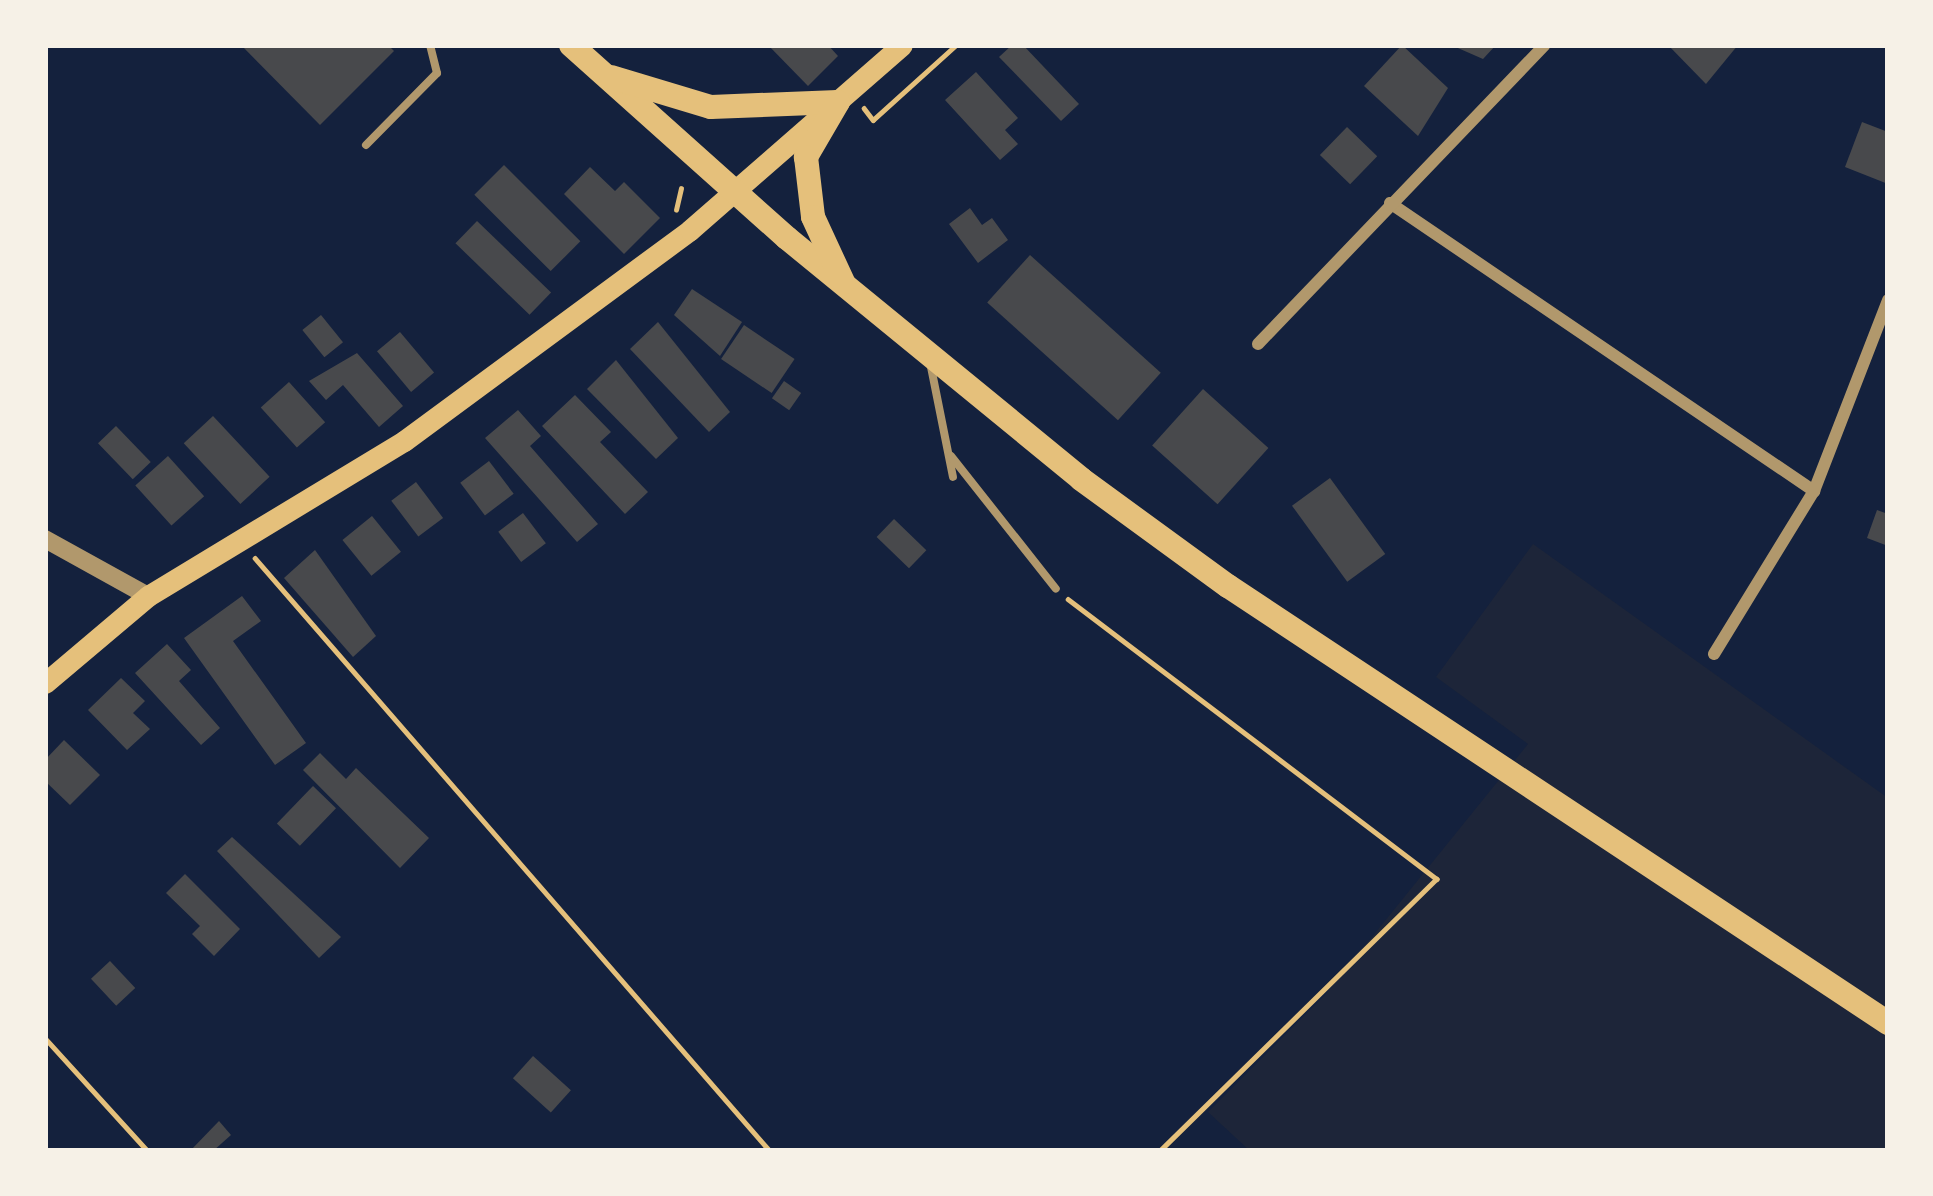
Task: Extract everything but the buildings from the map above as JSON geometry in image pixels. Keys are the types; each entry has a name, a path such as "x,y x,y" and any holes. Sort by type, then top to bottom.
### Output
{"main road":[{"path":"571,45 927,354 1228,586 1888,1022"},
{"path":"45,683 148,596 404,441 737,193 902,45"},
{"path":"607,76 711,107 838,102"},
{"path":"838,102 806,157 813,217 844,284"}],"street":[{"path":"1258,344 1545,45"},
{"path":"1390,203 1814,491"},
{"path":"1714,654 1814,491 1888,300"},
{"path":"45,539 67,546 148,596"}],"lane":[{"path":"366,145 437,74 430,45"},
{"path":"927,354 953,477"},
{"path":"951,456 1055,589"}],"path":[{"path":"240,540 770,1151"},
{"path":"1055,589 1437,879 1160,1151"},
{"path":"45,1037 148,1151"}],"shaded area":[{"path":"1533,544 1888,798 1888,1151 1250,1151 1208,1112 1325,995 1528,744 1436,677"}]}
